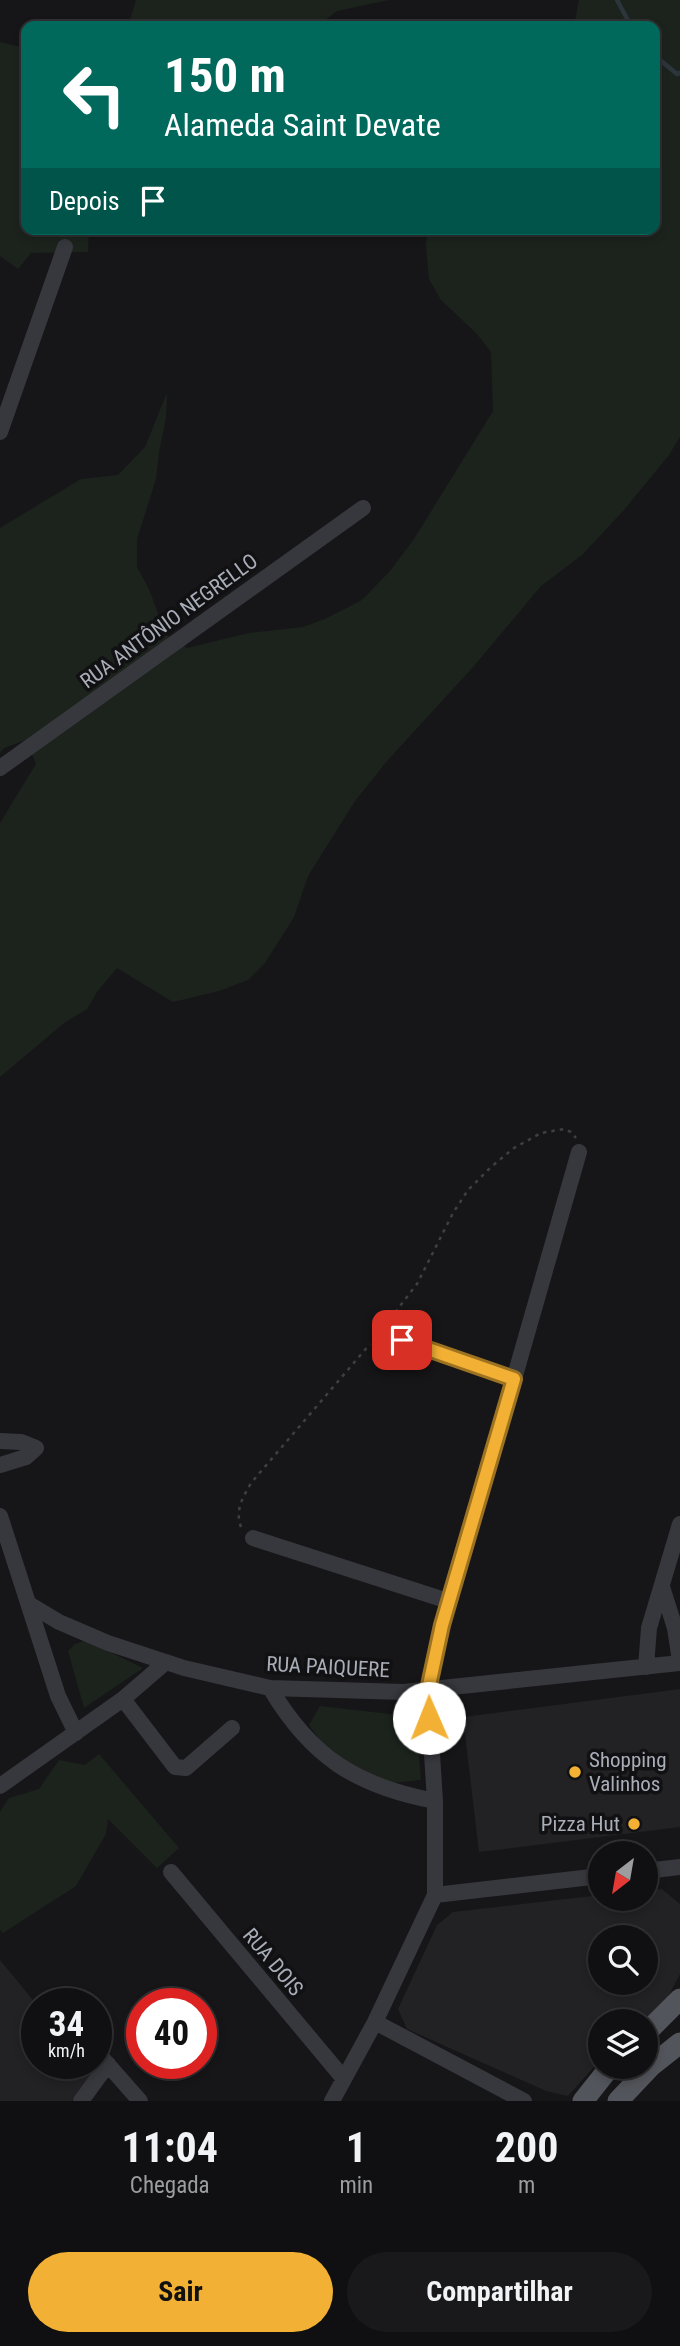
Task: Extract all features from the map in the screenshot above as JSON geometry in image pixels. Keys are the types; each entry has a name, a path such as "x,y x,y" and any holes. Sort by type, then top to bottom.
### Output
{"main road":[{"path":"658,2021 680,1999"},
{"path":"618,2101 651,2066 680,2043"},
{"path":"583,2101 600,2079"}],"street":[{"path":"0,432 65,247"},
{"name":"RUA ANTÔNIO NEGRELLO","path":"0,768 363,508"},
{"path":"332,2101 375,2022 435,1895 435,1801 428,1690 448,1601 579,1152"},
{"path":"380,1332 514,1379"},
{"path":"0,1441 21,1442 36,1448 26,1457 0,1465"},
{"path":"0,1516 58,1696 76,1733"},
{"path":"646,1667 649,1628 680,1524"},
{"path":"253,1538 448,1601"},
{"path":"662,1587 675,1628 680,1662"},
{"name":"RUA PAIQUERE","path":"29,1604 70,1627 108,1643 199,1672 270,1688 404,1692 680,1662"},
{"path":"0,1786 123,1699 166,1662"},
{"path":"270,1688 293,1723 338,1766 399,1794 435,1801"},
{"path":"123,1699 175,1767 186,1768 232,1728"},
{"path":"658,1870 680,1867"},
{"name":"RUA DOIS","path":"171,1872 344,2078"},
{"path":"435,1895 588,1877"},
{"path":"375,2022 524,2101"},
{"path":"112,2069 140,2101"},
{"path":"80,2101 97,2079"}],"path":[{"path":"253,1538 240,1526 237,1516 239,1505 251,1483 380,1332 417,1284 468,1189 514,1148 541,1133 564,1129 571,1132 576,1136 579,1152"}],"shaded area":[{"path":"136,0 389,0 337,11 324,21 130,21"},
{"path":"579,0 680,0 680,437 669,455 624,510 582,555 541,586 355,801 308,876 294,917 265,963 248,980 219,991 173,1002 117,968 87,1009 64,1023 0,1077 0,823 36,764 26,740 4,748 0,753 0,528 81,479 118,475 145,447 167,393 166,418 156,479 137,539 137,567 149,589 166,635 187,648 249,633 303,627 362,600 390,571 414,539 493,411 491,352 477,334 441,300 429,279 427,235 660,235 660,21 575,21"},
{"path":"0,42 21,47 21,235 89,235 88,252 31,253 18,269 0,256"},
{"path":"83,1641 143,1668 84,1708 68,1651"},
{"name":"Shopping Valinhos","path":"680,1689 680,1827 479,1852 463,1717"},
{"path":"320,1706 416,1717 421,1780 392,1783 345,1761 322,1743 309,1725"},
{"path":"99,1754 179,1848 157,1868 108,1819 106,1834 76,1886 3,1933 0,1930 0,1812 9,1798 39,1789 59,1760 85,1765"},
{"path":"658,1889 662,1889 680,1904 680,1974 667,1999 658,2009 588,2009 588,2074 568,2096 546,2091 407,2029 398,2009 437,1925 453,1912 588,1896 588,1911 658,1911"},
{"path":"0,1960 23,1988 21,2079 88,2079 72,2101 0,2101"}],"waterway":[{"path":"617,0 628,21"},
{"path":"660,60 677,74 680,73"}],"place":[{"name":"Shopping Valinhos","path":"575,1772"},
{"name":"Pizza Hut","path":"634,1824"}],"route":[{"path":"402,1340 514,1379 448,1601 428,1690 429,1718"}]}
